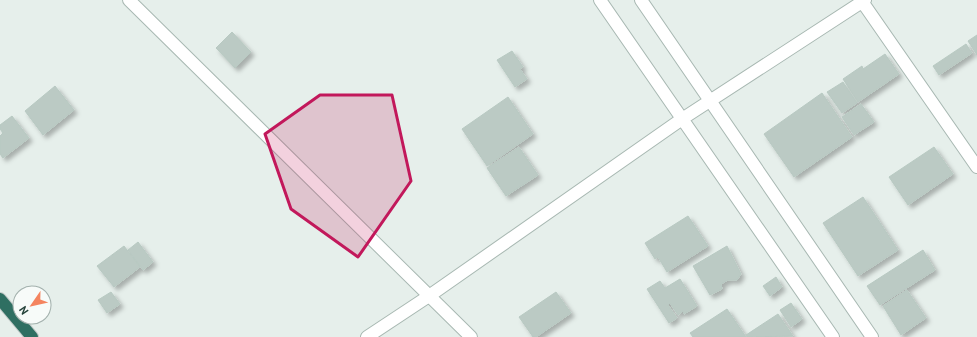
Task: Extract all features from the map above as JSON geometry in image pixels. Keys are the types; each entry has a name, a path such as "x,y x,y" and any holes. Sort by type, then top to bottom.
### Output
{"highway":[{"path":"0,299 32,337"}],"street":[{"path":"129,0 470,337"},
{"path":"600,0 833,337"},
{"path":"641,0 872,337"},
{"path":"367,337 429,296 682,119 863,1 977,167"}],"highlighted area":[{"path":"320,95 392,95 411,181 358,257 291,209 265,134"}],"building":[{"path":"232,32 251,52 235,68 216,48"},
{"path":"977,35 977,55 968,41"},
{"path":"966,44 972,53 939,75 933,66"},
{"path":"512,51 523,67 520,69 527,79 515,87 497,60"},
{"path":"885,54 899,74 858,102 843,79 862,66 863,69"},
{"path":"843,82 857,103 842,113 827,92"},
{"path":"55,86 74,110 43,135 25,111"},
{"path":"822,93 852,137 794,177 764,134"},
{"path":"508,97 533,134 487,166 462,129"},
{"path":"861,104 874,122 854,135 842,117"},
{"path":"12,116 29,138 3,158 0,154 0,136 3,133 0,129 0,125"},
{"path":"519,147 538,175 506,196 487,168"},
{"path":"934,147 953,174 908,205 889,177"},
{"path":"863,197 898,250 858,276 823,223"},
{"path":"688,216 708,246 667,272 658,257 655,259 645,243"},
{"path":"138,242 153,262 143,270 128,250"},
{"path":"124,246 140,267 114,287 97,266"},
{"path":"727,246 741,274 737,280 728,280 721,284 722,289 710,295 693,266"},
{"path":"923,250 935,270 880,305 867,286"},
{"path":"776,277 782,287 770,296 763,286"},
{"path":"680,279 697,306 684,314 683,311 678,315 670,303 668,305 677,318 669,323 647,289 660,281 665,288"},
{"path":"907,290 926,318 901,335 883,306"},
{"path":"111,292 120,304 107,313 98,300"},
{"path":"556,292 571,313 536,337 533,337 519,317"},
{"path":"791,303 802,319 791,327 780,310"},
{"path":"727,309 746,337 693,337 690,333"},
{"path":"778,314 793,336 747,337 746,335"}]}
